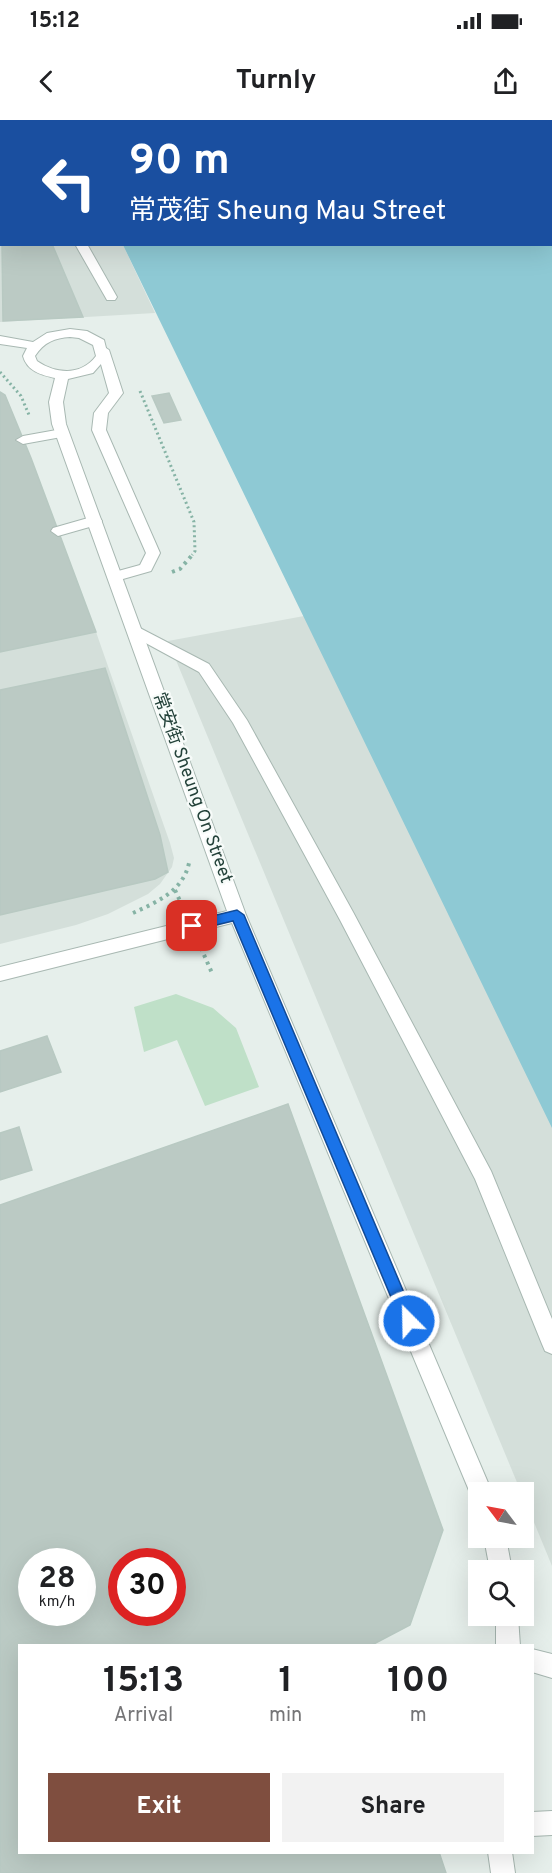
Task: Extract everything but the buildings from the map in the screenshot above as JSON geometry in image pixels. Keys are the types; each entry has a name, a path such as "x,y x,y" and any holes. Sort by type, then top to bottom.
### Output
{"street":[{"path":"82,246 111,297"},
{"path":"102,350 99,363 92,368 74,375 62,376 49,374 31,363 29,356 34,346 47,337 70,333 92,338 102,350 116,393 101,413 99,430 153,554 147,568 116,576"},
{"path":"0,340 34,346"},
{"name":"常安街 Sheung On Street","path":"62,376 56,402 62,433 136,631 237,915 477,1482"},
{"path":"23,440 62,433"},
{"path":"58,531 95,521"},
{"path":"136,631 204,668 239,720 353,927 484,1177 552,1344"},
{"path":"0,974 237,915"},
{"path":"507,1626 508,1644"},
{"path":"534,1661 552,1666"},
{"path":"534,1824 552,1823"},
{"path":"500,1854 503,1873"}],"path":[{"path":"0,372 21,396 39,437"},
{"path":"122,917 175,890 188,872 189,854"}],"shaded area":[{"path":"0,246 123,246 155,313 0,322"},
{"path":"552,302 552,1566 534,1522 534,1482 517,1482 168,641 304,616"},
{"path":"96,632 170,843 174,858 172,867 160,884 148,894 108,914 76,925 0,944 0,652"}],"green space":[{"path":"176,994 213,1008 236,1028 259,1087 205,1106 177,1040 144,1052 134,1007"}],"water":[{"path":"123,246 552,246 552,1128"}],"route":[{"path":"192,926 237,915 409,1321"}]}
